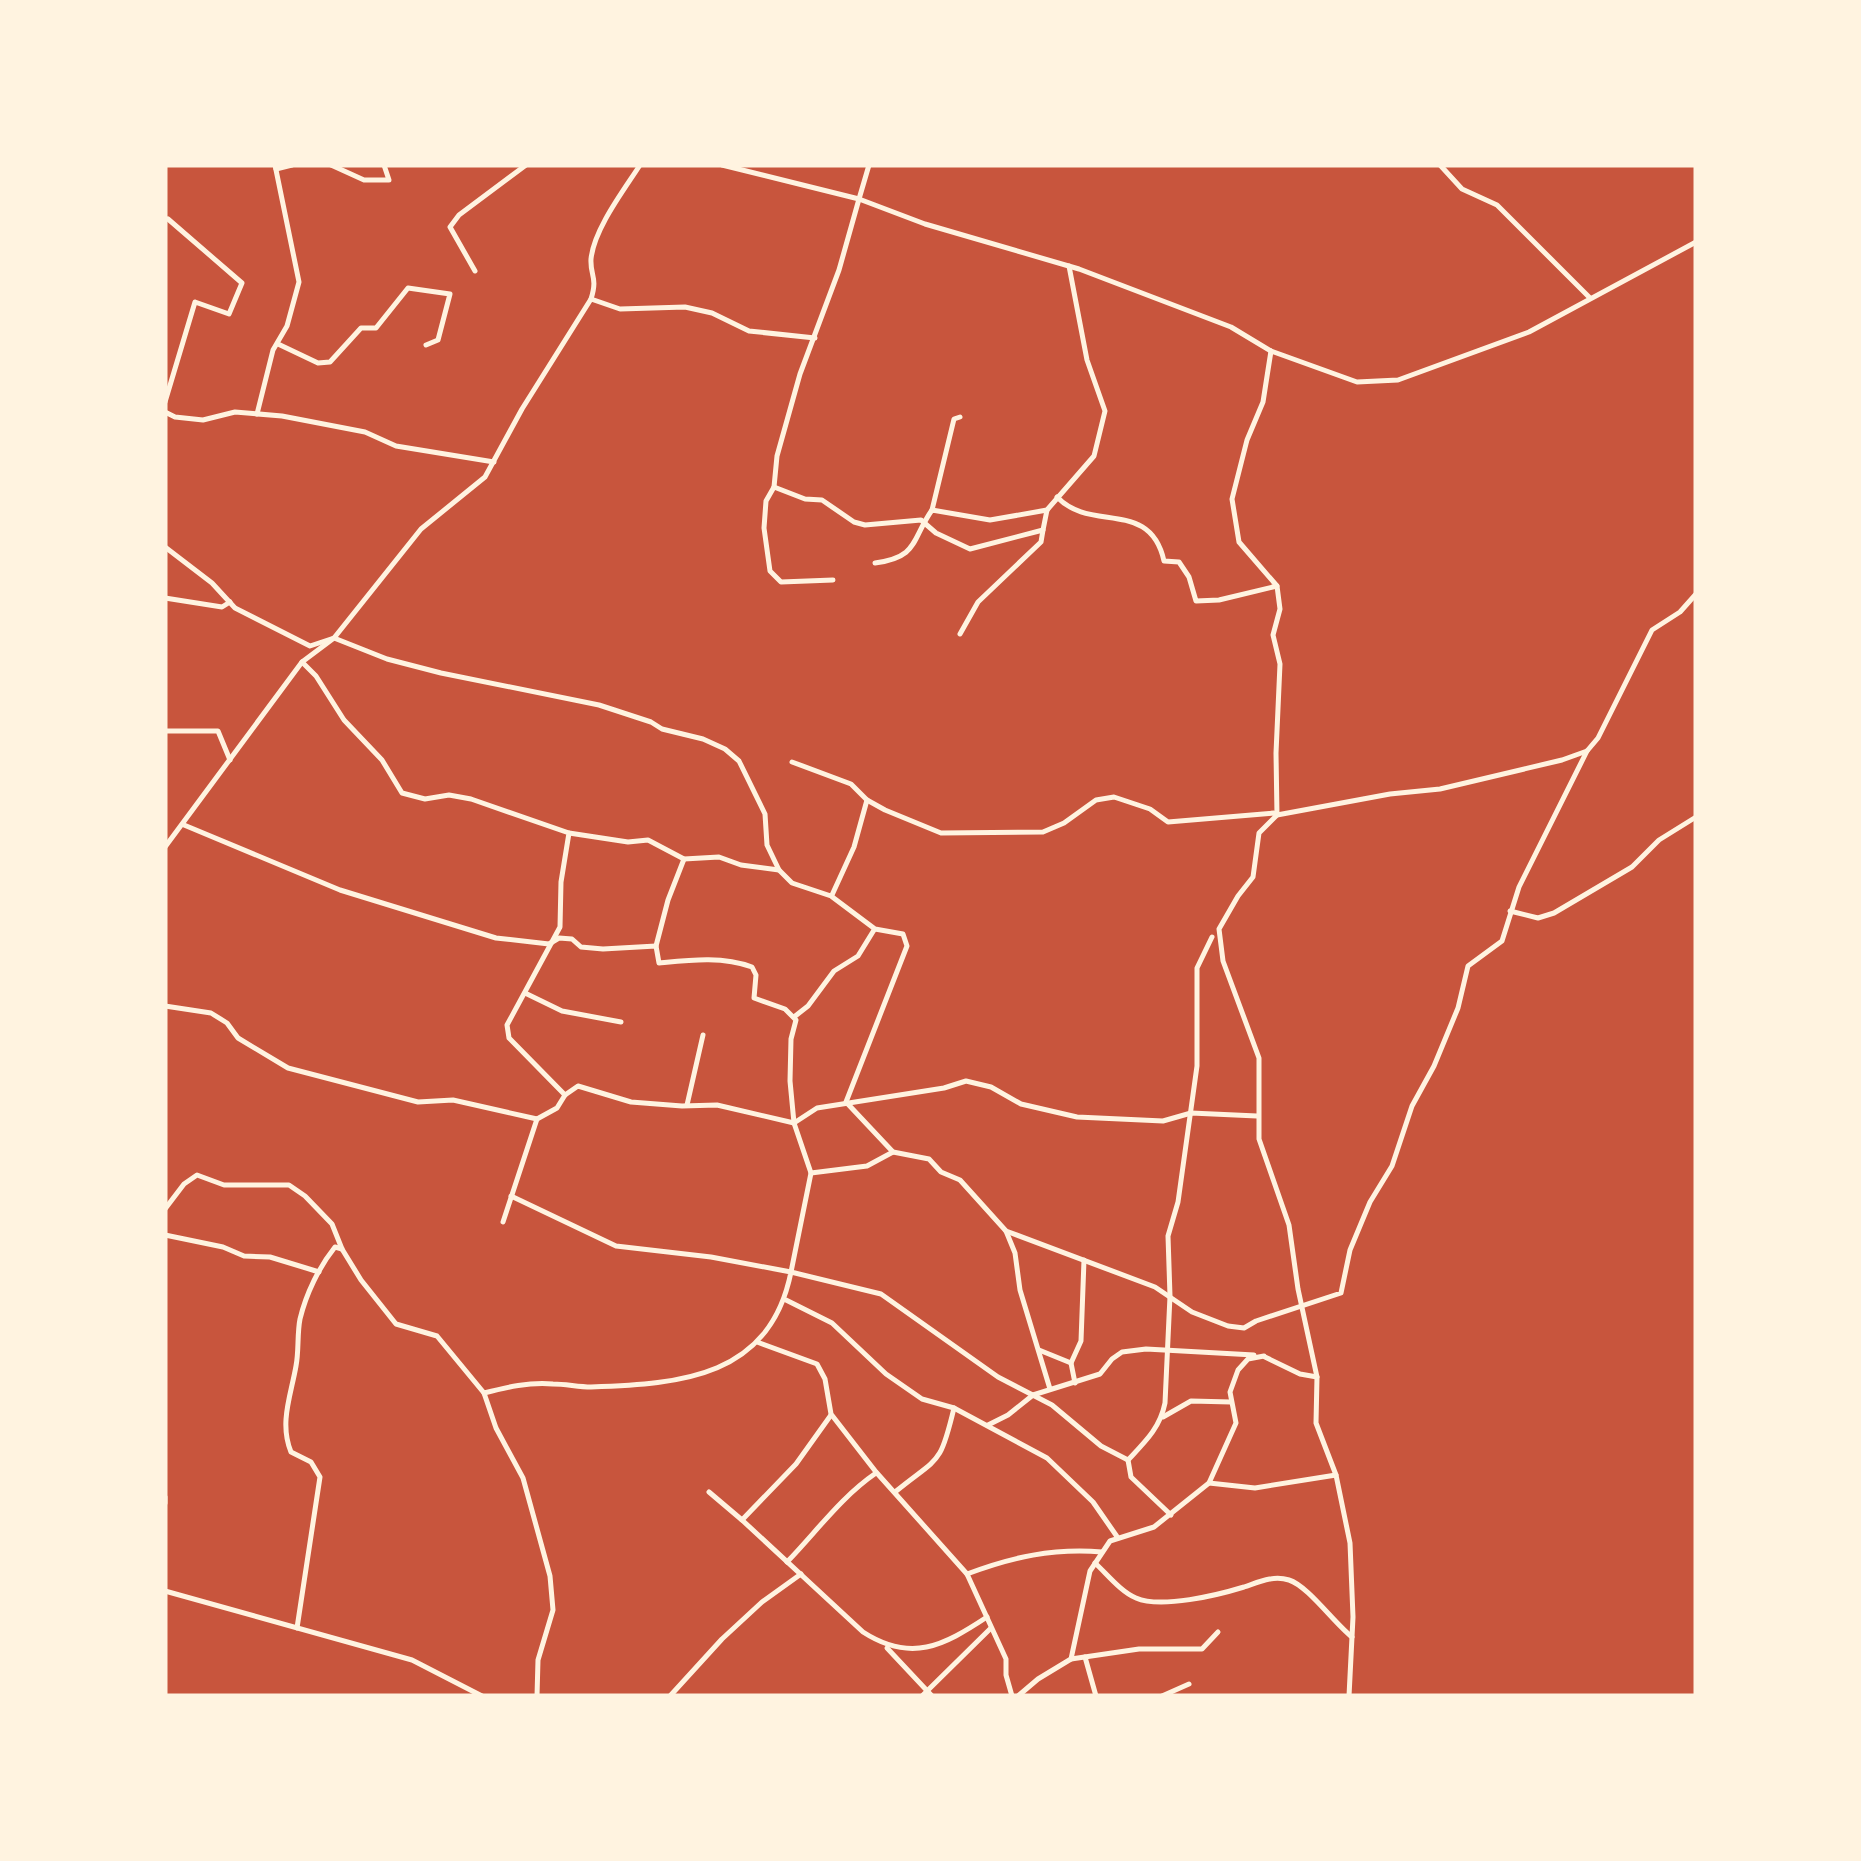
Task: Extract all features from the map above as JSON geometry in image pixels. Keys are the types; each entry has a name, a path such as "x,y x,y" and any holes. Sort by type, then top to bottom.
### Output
{"street":[{"path":"257,414 273,350 287,326 299,282 275,167 292,165"},
{"path":"330,165 364,180 389,180 384,165"},
{"path":"475,271 450,226 458,214 526,165"},
{"path":"165,847 302,662 334,638 422,529 485,477 522,408 590,299 596,283 591,261 604,223 640,165"},
{"path":"722,165 859,199 925,224 1070,266 1231,326 1271,351 1357,382 1398,380 1529,332 1696,242"},
{"path":"832,580 781,582 770,571 764,528 766,501 774,488 777,456 800,374 839,270 870,165"},
{"path":"1440,165 1462,188 1497,204 1590,298"},
{"path":"165,402 195,302 229,314 242,282 168,219"},
{"path":"960,634 978,602 1041,542 1047,510 1094,456 1105,411 1087,360 1070,266"},
{"path":"278,344 318,363 330,362 361,328 376,328 408,288 450,294 438,340 426,345"},
{"path":"590,299 620,310 685,308 712,313 749,331 815,338"},
{"path":"1271,351 1263,402 1247,440 1232,499 1239,542 1276,586 1280,610 1274,635 1280,664 1276,710 1277,816"},
{"path":"165,412 203,420 235,412 330,423 365,432 396,446 495,462"},
{"path":"875,564 906,555 916,546 932,510 954,419 960,418"},
{"path":"774,488 805,499 822,500 854,522 866,525 924,522 936,534 970,548 1043,530"},
{"path":"1058,498 1070,510 1146,527 1160,541 1164,561 1179,562 1189,577 1196,602 1276,586"},
{"path":"932,510 990,520 1047,510"},
{"path":"165,548 235,608 310,646 334,638 387,659 440,673 610,708 724,749 739,762 765,814 768,845 779,870 792,883 831,896 874,929 903,934 907,946 846,1102"},
{"path":"1006,1231 1106,1266 1170,1296 1192,1312 1228,1326 1244,1328 1256,1320 1342,1293 1350,1250 1370,1202 1392,1166 1412,1106 1434,1066 1458,1008 1468,966 1502,941 1535,852 1652,630 1680,612 1696,594"},
{"path":"165,598 222,607 231,601"},
{"path":"302,662 316,676 344,720 382,760 402,793 425,799 448,795 470,799 569,833 628,842 648,840 684,858 719,856 742,866 779,870"},
{"path":"165,730 218,731 230,760"},
{"path":"1349,1696 1350,1543 1336,1476 1316,1423 1317,1377 1289,1226 1259,1139 1260,1058 1222,961 1219,929 1253,877 1260,833 1277,816 1390,794 1440,789 1587,751"},
{"path":"792,762 851,784 867,800 941,833 1044,832 1096,800 1114,798 1150,809 1168,822 1274,813 1277,816"},
{"path":"831,896 854,847 867,800"},
{"path":"1510,912 1538,918 1554,913 1632,867 1659,840 1696,816"},
{"path":"184,825 340,890 496,938 549,944 559,938 572,939 581,947 603,949 656,946"},
{"path":"564,1096 509,1038 507,1025 560,926 561,882 569,833"},
{"path":"484,1393 518,1384 596,1387 700,1374 731,1364 757,1342 785,1300 811,1173 794,1123 790,1081 791,1039 796,1020 786,1009 754,998 756,975 752,968 735,961 658,962 656,946 684,858"},
{"path":"794,1017 808,1006 834,971 858,956 874,929"},
{"path":"1162,1418 1170,1296 1168,1236 1178,1202 1191,1114 1196,1066 1197,968 1212,937"},
{"path":"524,993 562,1011 621,1022"},
{"path":"165,1006 212,1013 227,1023 238,1038 288,1068 418,1102 454,1100 537,1119 557,1108 564,1096 578,1086 631,1102 718,1105 794,1123 817,1108 966,1082 991,1087 1021,1104 1077,1117 1163,1121 1191,1114 1257,1116"},
{"path":"687,1106 703,1036"},
{"path":"846,1102 893,1152 928,1159 941,1172 960,1180 1006,1231 1050,1388"},
{"path":"502,1222 537,1119"},
{"path":"811,1173 857,1168 893,1152"},
{"path":"165,1209 184,1184 197,1176 224,1186 289,1185 316,1204 332,1224 361,1280 396,1324 438,1336 484,1393 496,1428 523,1478 550,1576 553,1610 538,1660 537,1696"},
{"path":"511,1196 616,1246 791,1272 880,1294 998,1377 1072,1419 1101,1446 1128,1460"},
{"path":"165,1235 244,1256 270,1257 319,1272"},
{"path":"296,1628 320,1477 312,1462 291,1452 284,1435 300,1321 319,1272 335,1247 342,1249"},
{"path":"1074,1383 1071,1363 1081,1341 1084,1260"},
{"path":"785,1300 832,1322 886,1374 914,1393 954,1408 1047,1458 1093,1502 1118,1538"},
{"path":"757,1342 817,1364 826,1379 831,1414 876,1472 966,1574 1006,1659 1006,1675 1016,1696 1071,1659 1139,1649 1202,1649 1218,1632"},
{"path":"986,1426 1033,1395 1100,1374 1122,1352 1146,1349 1264,1356 1300,1374 1317,1377"},
{"path":"1038,1350 1071,1363"},
{"path":"1071,1659 1090,1570 1110,1541 1154,1526 1209,1484 1236,1422 1230,1392 1238,1370 1248,1360 1264,1356"},
{"path":"1128,1460 1162,1418 1191,1401 1231,1402"},
{"path":"895,1492 937,1462 944,1450 954,1408"},
{"path":"742,1520 796,1464 831,1414"},
{"path":"1128,1460 1131,1477 1171,1515"},
{"path":"787,1562 833,1514 838,1503 876,1472"},
{"path":"1209,1484 1255,1488 1336,1476"},
{"path":"709,1492 863,1632 885,1646 930,1693"},
{"path":"966,1574 1036,1553 1066,1549 1102,1552"},
{"path":"1095,1563 1134,1598 1148,1601 1194,1599 1273,1578 1287,1579 1298,1584 1334,1624 1352,1637"},
{"path":"670,1696 722,1639 762,1602 801,1574"},
{"path":"165,1591 412,1660 482,1696"},
{"path":"885,1646 936,1647 986,1617"},
{"path":"922,1696 930,1693 992,1628"},
{"path":"1085,1657 1096,1696"},
{"path":"1162,1696 1188,1684"}]}
